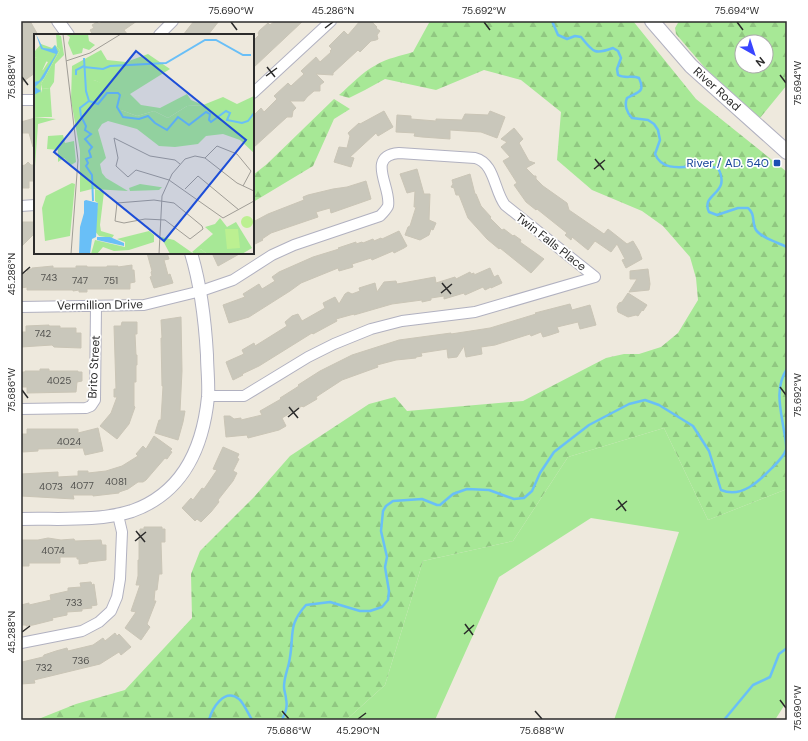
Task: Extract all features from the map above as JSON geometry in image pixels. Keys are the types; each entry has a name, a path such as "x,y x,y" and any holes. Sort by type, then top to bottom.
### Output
{"main road":[{"name":"River Road","path":"652,21 691,66 787,152"}],"street":[{"path":"58,21 67,34"},
{"path":"160,34 173,21"},
{"path":"254,92 331,21"},
{"path":"21,100 34,100"},
{"name":"Twin Falls Place","path":"201,291 233,280 272,255 294,245 380,216 388,204 381,165 386,157 399,153 475,158 482,160 488,166 499,196 505,205 595,277 475,312 402,321 371,329 327,347 244,396 208,396"},
{"path":"21,206 34,206"},
{"path":"21,519 106,517 133,510 154,500 167,491 180,477 191,460 200,440 208,396 205,328 201,291 191,254"},
{"name":"Vermillion Drive","path":"21,307 144,305 201,291"},
{"name":"Brito Street","path":"21,409 86,408 93,403 96,306"},
{"path":"21,643 82,631 99,622 111,611 117,596 120,579 122,532 118,515"}],"green space":[{"path":"430,21 633,21 696,99 787,172 787,489 708,520 664,428 568,457 513,541 423,561 385,685 346,720 36,720 76,704 125,690 192,618 191,574 200,551 254,497 290,456 369,404 395,397 407,411 523,401 606,358 624,354 639,354 661,347 678,333 698,300 696,278 690,257 663,226 642,211 592,190 557,160 561,112 521,80 484,70 436,90 385,79 349,98 339,95 371,68 390,59 413,52"},
{"path":"679,21 787,21 787,85 760,118 706,69 676,34 675,28"},
{"path":"334,99 350,109 334,119 313,166 254,201 254,174 267,164"},
{"path":"664,428 708,520 787,489 787,701 775,720 614,720 679,532 591,518 499,577 435,720 346,720 385,685 423,561 513,541 568,457"}],"building":[{"path":"21,21 30,21 37,34 34,34 34,74 21,83"},
{"path":"103,21 137,21 124,30 127,34 92,34 90,30 94,28 92,25 97,22 99,24"},
{"path":"194,21 219,21 209,34 184,34"},
{"path":"275,21 303,21 254,67 254,40 259,35 258,33 260,30 268,23 270,25"},
{"path":"360,21 371,21 380,31 377,35 378,39 371,41 360,52 358,50 333,73 333,75 316,74 324,82 320,85 320,91 314,91 304,101 290,101 296,108 293,111 292,117 287,117 254,147 254,115 261,108 264,112 277,99 274,96 288,83 291,86 304,74 301,71 316,57 320,62 331,52 330,51 332,49 329,46 344,31 348,35"},
{"path":"384,111 393,127 378,136 376,133 350,157 354,158 351,167 334,162 339,147 347,148 350,136 348,133 359,123 360,124"},
{"path":"490,111 505,117 497,138 481,132 450,130 450,139 414,136 415,133 396,132 397,115 411,116 411,119 436,121 436,119 462,120 465,114 488,115"},
{"path":"34,118 34,147 29,133 21,133 21,122"},
{"path":"514,128 523,139 519,143 529,161 535,163 526,168 534,176 536,176 536,179 543,186 567,203 569,210 604,234 608,229 627,244 633,241 642,259 626,268 622,260 625,259 617,244 611,252 595,241 588,250 572,237 571,240 565,235 567,233 526,202 514,185 517,183 503,161 510,157 501,147 507,142 501,139"},
{"path":"28,162 31,165 34,165 34,181 29,181 29,188 21,188 21,166"},
{"path":"417,169 424,194 430,194 429,220 436,223 433,230 431,229 429,235 420,240 405,235 408,227 410,226 416,207 414,207 415,191 407,193 400,174"},
{"path":"470,174 475,194 481,206 491,217 490,218 502,230 504,229 513,236 514,235 521,240 520,242 544,259 531,273 487,239 468,218 459,195 456,195 454,188 451,187 453,184 452,180"},
{"path":"366,181 371,199 331,213 330,208 316,212 318,217 271,233 262,239 263,240 254,244 254,221 268,214 304,200 303,197 308,195 347,187"},
{"path":"21,222 34,222 34,234 21,247"},
{"path":"399,231 407,246 404,248 372,260 371,258 352,264 353,267 339,271 338,268 301,283 249,317 229,323 223,305 245,297 243,294 259,284 262,289 275,281 272,277 279,272 313,257 339,249 338,248 356,242 356,244 373,239 374,241 381,238 382,239"},
{"path":"147,254 167,254 169,259 164,260 168,275 170,274 173,283 154,288 150,277 152,276"},
{"path":"212,254 239,254 218,266"},
{"path":"132,265 135,282 130,283 130,289 87,289 87,292 79,292 79,290 27,290 27,287 21,288 21,273 27,273 27,269 53,266 53,268 76,268 76,266 118,267"},
{"path":"490,268 494,277 498,275 502,283 485,290 483,287 465,295 464,293 444,299 444,296 431,298 431,300 422,302 422,300 392,304 336,319 337,321 313,334 312,333 259,366 233,380 226,362 244,354 242,350 254,343 255,346 287,326 285,322 292,316 298,314 302,321 325,308 323,303 335,297 339,304 348,292 352,294 360,291 359,288 375,283 377,292 384,282 396,281 397,284 435,277 436,283 455,277 456,279 470,272 471,274 474,273 474,275"},
{"path":"648,269 650,284 649,290 629,292 637,279 630,279 630,271"},
{"path":"628,293 647,305 638,316 628,317 618,312 617,307 619,303 622,302"},
{"path":"570,304 572,310 590,305 596,325 580,329 578,322 557,327 559,332 550,335 543,337 541,332 531,336 530,334 495,345 481,347 482,354 466,357 464,346 457,357 448,358 447,349 421,353 422,356 416,358 396,360 377,365 378,367 342,380 316,397 317,399 282,418 286,426 279,430 248,438 247,435 226,437 224,416 230,416 234,419 241,418 241,420 262,415 260,411 281,399 280,398 299,386 298,385 320,371 352,355 399,340 490,328 536,314 535,313"},
{"path":"181,317 182,371 180,411 185,411 178,440 155,433 159,420 161,420 163,386 161,320"},
{"path":"122,322 137,322 137,334 135,334 137,365 136,382 134,382 135,407 129,424 117,439 100,426 111,413 117,397 114,397 114,389 116,389 114,326 121,326"},
{"path":"26,326 60,326 60,328 76,328 76,333 81,333 81,348 54,347 52,345 21,347 21,332 26,332"},
{"path":"40,369 49,369 49,371 82,372 82,381 77,382 76,392 27,393 27,387 22,387 22,372 40,371"},
{"path":"98,428 103,451 85,455 83,448 38,449 38,451 23,452 22,434 27,434 27,429 78,429 78,433"},
{"path":"154,436 172,449 170,451 172,452 146,480 143,482 138,482 128,489 119,493 93,496 73,495 74,499 21,496 21,474 58,472 58,477 78,476 78,471 88,471 88,473 106,471 122,466 138,456 136,454 143,446 146,449"},
{"path":"223,447 239,454 237,458 239,459 233,471 237,473 211,512 201,522 197,519 195,521 182,508 191,498 193,500 202,488 204,489 217,470 213,469"},
{"path":"144,527 162,527 162,529 165,529 165,542 161,542 162,574 159,574 157,590 155,590 154,601 156,601 147,624 150,627 141,640 125,628 136,612 131,611 140,585 136,585 139,560 139,534 140,529 144,529"},
{"path":"48,538 61,540 74,539 75,541 101,540 102,545 106,545 106,560 79,564 79,559 77,559 77,557 60,557 60,563 29,563 29,566 21,566 21,540 38,540"},
{"path":"91,582 92,585 94,584 97,605 91,606 92,608 82,609 82,611 67,612 67,615 52,618 53,620 33,625 21,625 21,605 29,603 29,605 51,600 50,595 68,591 68,588 81,587 80,583"},
{"path":"115,633 117,636 119,634 131,647 121,655 119,652 100,664 34,680 35,683 21,684 22,662 43,657 44,655 67,648 68,651 93,645 103,638 105,641"}],"waterway":[{"path":"552,21 558,35 567,39 575,36 581,37 594,51 598,52 613,48 618,51 621,58 617,69 618,75 623,77 639,78 641,89 637,93 627,98 626,109 632,118 648,120 654,124 658,130 660,140 655,154 663,164 675,167 707,166 718,168 721,177 721,184 719,189 709,201 707,206 709,212 717,215 738,208 748,208 752,213 754,225 757,231 764,237 787,247"},
{"path":"282,720 287,702 284,683 289,661 294,624 296,618 306,605 330,602 360,611 370,611 382,607 388,600 389,591 385,567 387,557 381,531 383,511 386,506 393,501 422,499 440,505 453,494 467,489 489,490 514,499 524,498 532,491 540,473 554,452 589,425 629,404 645,400 659,405 693,426 709,451 721,490 729,492 743,490 750,487 762,477 779,461 786,450 786,440 780,408 780,392 783,376 787,369"},
{"path":"724,720 753,685 770,677 779,654 787,648"},
{"path":"209,720 216,705 224,697 228,696 234,696 239,699 252,720"}],"place":[{"name":"River / AD. 540","path":"777,163"}]}
